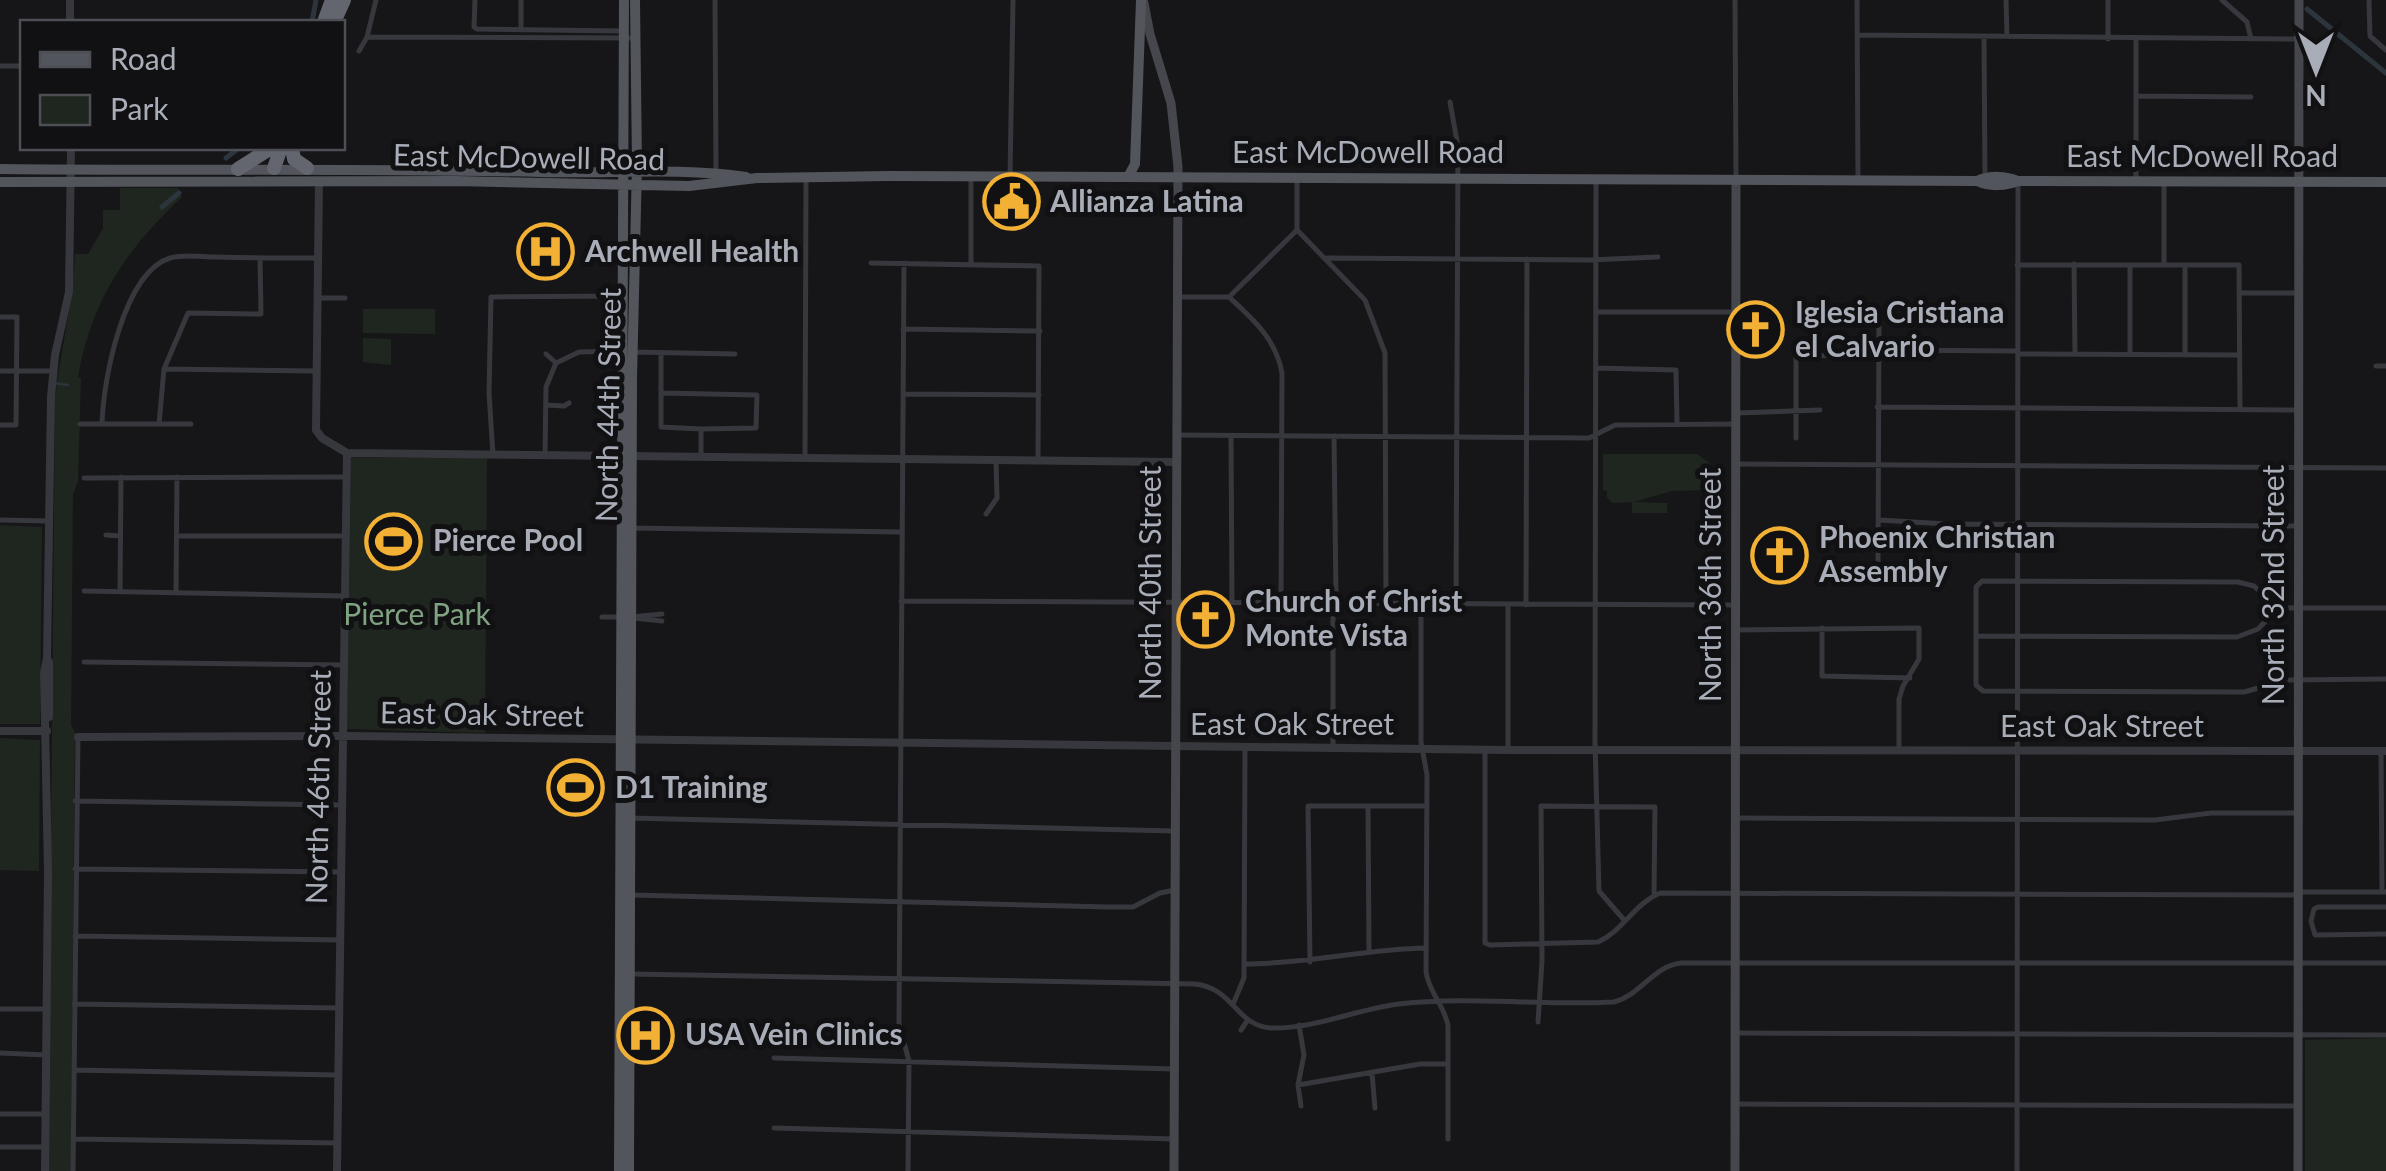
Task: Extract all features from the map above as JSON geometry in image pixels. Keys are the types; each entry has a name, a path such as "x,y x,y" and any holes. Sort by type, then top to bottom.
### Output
{"highway":[{"path":"238,169 268,150"},
{"path":"276,175 286,150"},
{"path":"288,150 306,168"}],"main road":[{"name":"North 44th Street","path":"624,0 631,179 625,974 629,1171"},
{"name":"North 44th Street","path":"628,35 635,0"},
{"path":"1128,177 1135,164 1143,0"},
{"name":"North 40th Street","path":"1143,0 1171,103 1178,177 1174,1171"},
{"name":"North 32nd Street","path":"2298,1171 2299,6"},
{"name":"East McDowell Road","path":"0,182 71,176 276,175 306,168 410,181 484,176 1010,176 2386,182"},
{"name":"East McDowell Road","path":"155,176 238,169 319,181 402,168 484,176"},
{"path":"402,168 410,181"},
{"name":"East McDowell Road","path":"0,169 71,176"},
{"name":"North 36th Street","path":"1736,180 1736,1171"},
{"name":"North 44th Street","path":"619,1171 625,1021"}],"street":[{"path":"359,50 367,37 376,0"},
{"path":"475,0 477,29 628,35"},
{"path":"521,0 521,30"},
{"path":"715,0 718,179"},
{"path":"1010,176 1012,0"},
{"name":"North 36th Street","path":"1735,0 1736,180"},
{"path":"1857,0 1858,180"},
{"path":"2006,0 2007,36"},
{"path":"2108,0 2108,39"},
{"path":"2222,0 2247,22 2250,39"},
{"path":"2370,0 2370,36 2386,50"},
{"path":"367,37 628,35"},
{"path":"1857,35 2299,39"},
{"path":"1982,181 1984,36"},
{"path":"2136,39 2136,182"},
{"path":"2136,96 2251,97"},
{"path":"1450,102 1458,136 1456,605"},
{"path":"45,1171 49,521 54,372 69,292 71,150"},
{"path":"971,176 971,264"},
{"path":"805,460 806,177"},
{"path":"1229,297 1297,230 1297,178"},
{"path":"1596,180 1595,750 1599,891 1626,922"},
{"path":"319,181 316,430 322,438 347,452 1176,462"},
{"path":"2017,1171 2018,181"},
{"path":"2164,182 2164,264"},
{"path":"1297,230 1365,300 1380,334 1386,360 1386,604"},
{"path":"1327,258 1658,257"},
{"path":"102,424 105,376 119,329 148,273 170,258 318,258"},
{"path":"159,424 164,369 188,313 260,314 260,258"},
{"path":"1526,605 1527,259"},
{"path":"904,263 899,978 900,1035 909,1061 908,1171"},
{"path":"871,264 1039,266 1038,461"},
{"path":"2074,264 2075,354"},
{"path":"2017,265 2239,264 2240,410"},
{"path":"2130,265 2130,354"},
{"path":"2185,265 2185,355"},
{"path":"2240,293 2297,293"},
{"path":"492,455 492,297 628,296"},
{"path":"1177,297 1229,297 1259,324 1280,360 1282,603"},
{"path":"318,298 345,298"},
{"path":"1596,312 1736,312"},
{"path":"0,316 17,317 16,425 0,424"},
{"path":"1879,322 1878,572 1930,572"},
{"path":"903,328 1040,331"},
{"path":"545,455 547,379 556,363 579,352 735,354"},
{"path":"661,352 661,393 662,427 756,428 757,395 661,393"},
{"path":"1796,438 1796,356 1878,352 2240,355"},
{"path":"546,354 556,363"},
{"path":"2376,366 2386,366"},
{"path":"1596,368 1676,370 1677,424"},
{"path":"164,369 316,370"},
{"path":"0,370 54,372"},
{"path":"903,394 1039,395"},
{"path":"546,405 569,403"},
{"path":"1876,407 2299,410"},
{"path":"1176,436 1596,437 1615,424 1677,424 1820,410"},
{"path":"80,424 191,424"},
{"path":"701,430 701,459"},
{"path":"1231,436 1232,603"},
{"path":"1333,748 1334,436"},
{"name":"North 46th Street","path":"338,1171 347,452"},
{"path":"986,514 996,498 996,460"},
{"path":"1736,464 2386,468"},
{"path":"120,592 121,477"},
{"path":"176,593 178,477"},
{"path":"84,478 346,477"},
{"path":"0,520 49,521"},
{"path":"1879,520 2299,526"},
{"path":"627,528 902,532"},
{"path":"106,535 120,536"},
{"path":"177,536 345,536"},
{"path":"2278,608 2261,590 2238,582 1978,583 1978,690 2244,692 2275,682 2386,679"},
{"path":"84,590 344,596"},
{"path":"900,601 1736,605"},
{"path":"1421,604 1422,749 1427,775 1427,980 1448,1026 1448,1139"},
{"path":"1508,605 1508,750"},
{"path":"1976,636 2237,637 2258,629 2278,608 2386,608"},
{"path":"602,616 662,618"},
{"path":"1822,628 1822,676 1910,678"},
{"path":"1736,630 1919,628 1919,659 1900,699 1899,752"},
{"path":"84,662 344,665"},
{"path":"0,731 47,731"},
{"name":"East Oak Street","path":"78,737 343,736 1508,750 2384,751"},
{"path":"73,1171 78,737"},
{"path":"1234,1002 1243,985 1244,964 1245,748"},
{"path":"1485,749 1486,943 1542,945 1598,942 1626,922 1654,894 2384,892 2384,751"},
{"path":"75,802 342,805"},
{"path":"1310,962 1308,806 1427,806"},
{"path":"1368,806 1369,951"},
{"path":"1538,1022 1541,806 1655,807 1654,894"},
{"path":"1736,818 2155,820 2211,812 2298,813"},
{"path":"626,818 1176,831"},
{"path":"74,869 341,872"},
{"path":"626,894 1132,907 1176,890"},
{"path":"2386,907 2318,907 2311,921 2316,935 2386,934"},
{"path":"2298,920 2311,921"},
{"path":"74,936 340,940"},
{"path":"1244,964 1310,962 1369,951 1426,948"},
{"path":"625,974 1211,987 1234,1002 1248,1021 1270,1028 1299,1026 1398,1004 1614,1002 1635,994 1661,969 1674,963 2386,963"},
{"path":"74,1004 339,1008"},
{"path":"0,1009 46,1009"},
{"path":"1241,1030 1248,1021"},
{"path":"1299,1026 1304,1054 1298,1085 1301,1106"},
{"path":"1736,1032 2386,1035"},
{"path":"0,1053 46,1055"},
{"path":"774,1058 1174,1069"},
{"path":"1298,1085 1420,1064 1448,1064"},
{"path":"74,1070 339,1075"},
{"path":"1372,1074 1375,1108"},
{"path":"1736,1104 2299,1106"},
{"path":"0,1114 46,1114"},
{"path":"774,1128 1174,1139"},
{"path":"73,1140 338,1142"},
{"path":"0,1147 45,1148"}],"green space":[{"path":"120,188 178,188 182,197 144,237 114,278 92,323 78,377 78,480 73,495 71,1171 48,1171 55,397 75,254 88,254 103,228 103,210 120,210"},
{"path":"363,309 435,309 435,334 363,333"},
{"path":"363,338 391,339 391,365 363,362"},
{"path":"1603,454 1697,454 1711,464 1711,490 1672,491 1634,502 1667,503 1667,513 1632,513 1632,502 1612,503 1603,490"},
{"name":"Pierce Park","path":"351,458 487,458 485,733 347,729"},
{"path":"0,525 42,527 40,724 0,724"},
{"path":"0,738 40,740 39,871 0,870"},
{"path":"2386,1038 2386,1171 2305,1171 2305,1040"}],"waterway":[{"path":"312,20 316,0"},
{"path":"2307,9 2386,73"},
{"path":"226,158 236,150"},
{"path":"162,207 179,193"},
{"path":"54,383 68,385"}],"place":[{"name":"Allianza Latina","path":"1011,202"},
{"name":"Archwell Health","path":"546,252"},
{"name":"Iglesia Cristiana el Calvario","path":"1756,330"},
{"name":"Pierce Pool","path":"394,541"},
{"name":"Phoenix Christian Assembly","path":"1780,555"},
{"name":"Church of Christ Monte Vista","path":"1206,619"},
{"name":"D1 Training","path":"576,788"},
{"name":"USA Vein Clinics","path":"646,1035"}]}
